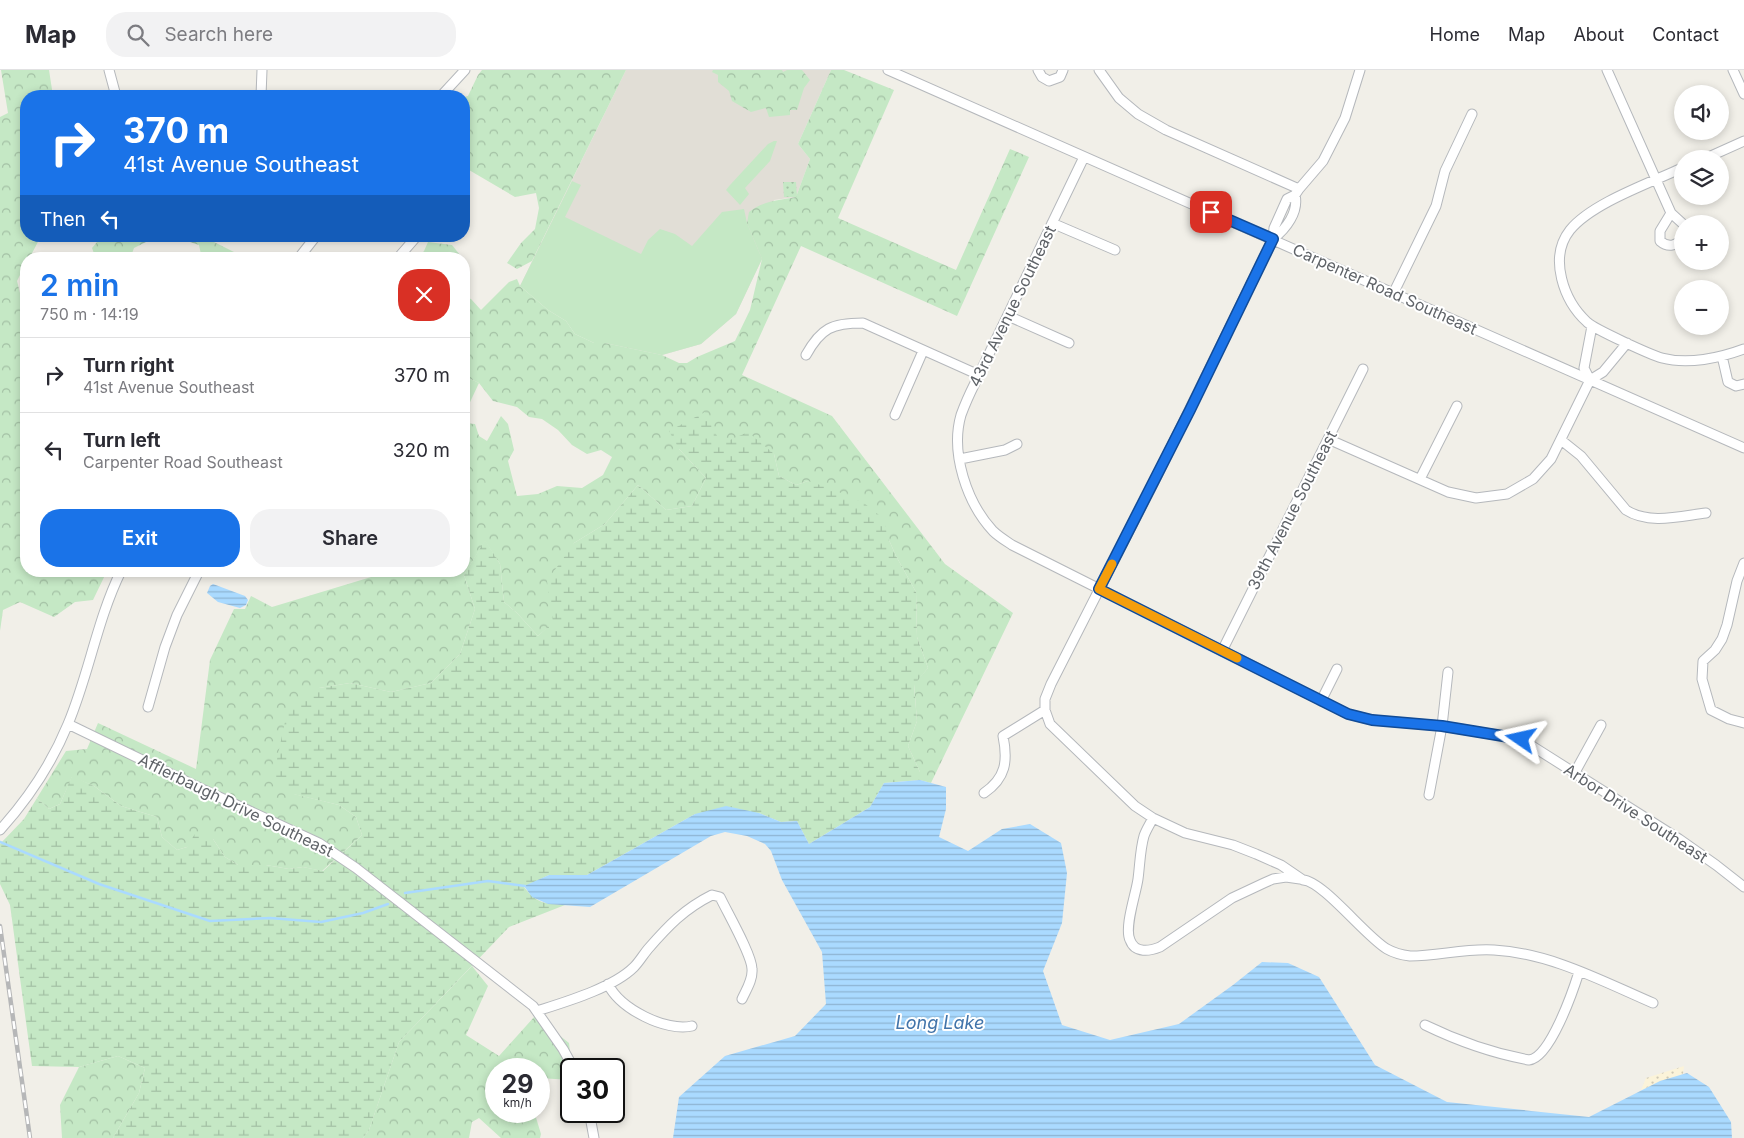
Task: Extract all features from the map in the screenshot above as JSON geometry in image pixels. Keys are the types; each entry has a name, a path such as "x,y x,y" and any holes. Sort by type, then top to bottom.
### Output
{"street":[{"path":"109,70 114,90"},
{"path":"261,90 262,70"},
{"path":"447,90 465,70"},
{"name":"Carpenter Road Southeast","path":"888,70 1744,448"},
{"path":"1038,70 1042,77 1049,81 1060,77 1063,70"},
{"path":"1099,70 1120,98 1138,114 1166,130 1297,192"},
{"path":"1303,880 1281,865 1233,845 1185,832 1153,818 1135,806 1050,724 1045,710 1045,699 1050,684 1190,410 1273,239 1274,228 1287,199 1297,192 1323,161 1346,118 1360,70"},
{"path":"1606,70 1671,213 1674,216"},
{"path":"1733,70 1744,94"},
{"path":"1393,294 1436,206 1445,171 1472,114"},
{"path":"1724,150 1744,141"},
{"name":"43rd Avenue Southeast","path":"960,459 958,441 961,416 1084,157"},
{"path":"1674,172 1594,208 1569,231 1562,247 1560,266 1563,286 1573,306 1588,324 1662,358 1686,361 1743,351"},
{"path":"1671,213 1660,231 1660,240 1666,245 1674,245"},
{"path":"1052,223 1115,250"},
{"path":"303,252 311,242"},
{"path":"403,252 412,242"},
{"path":"1008,316 1069,343"},
{"path":"806,355 814,341 825,331 842,323 863,323 979,375"},
{"path":"1590,380 1584,368 1592,326"},
{"path":"1328,439 1448,492 1476,498 1507,494 1532,479 1551,459 1590,380 1603,372 1627,343"},
{"path":"895,415 923,351"},
{"path":"1722,356 1728,382 1736,386 1744,384"},
{"name":"39th Avenue Southeast","path":"1222,651 1363,369"},
{"path":"1420,479 1457,406"},
{"path":"1561,440 1581,456 1626,510 1634,515 1651,518 1706,514"},
{"path":"960,459 1005,450 1018,444"},
{"name":"Arbor Drive Southeast","path":"960,459 966,486 973,502 994,532 1012,545 1356,717 1442,726 1521,739 1679,839 1744,886"},
{"path":"1744,563 1731,602 1722,640 1715,650 1703,661 1702,679 1711,710 1729,719 1744,723"},
{"path":"0,830 11,818 44,771 68,724 103,614 118,577"},
{"path":"148,707 165,647 177,615 196,577"},
{"path":"1321,701 1337,669"},
{"path":"1429,794 1442,726 1448,672"},
{"path":"984,793 992,788 1003,774 1005,745 1002,736 1045,710"},
{"name":"Afflerbaugh Drive Southeast","path":"68,724 319,843 376,883 474,962 533,1006 568,1058"},
{"path":"1574,774 1601,726"},
{"path":"1153,818 1145,834 1129,919 1129,940 1135,947 1141,950 1150,951 1160,946 1232,898 1273,879 1286,877 1307,880 1319,887 1373,938 1387,949 1398,954 1419,956 1466,951 1491,950 1512,952 1551,960 1653,1003"},
{"path":"537,1011 574,999 608,984 634,967 673,920 712,895 720,897 747,952 752,969 750,982 742,999"},
{"path":"1425,1025 1467,1044 1496,1054 1529,1060 1534,1059 1543,1052 1551,1039 1572,995 1579,972"},
{"path":"608,984 621,1002 643,1016 684,1028 692,1026"},
{"path":"592,1123 594,1138"}],"shaded area":[{"path":"626,70 831,70 798,144 810,159 796,197 774,200 762,259 736,314 701,344 662,355 605,343 520,286"}],"green space":[{"path":"1,70 49,70 52,90 20,90 20,242 38,242 33,252 20,252 20,275 17,281 20,293 20,577 104,577 93,600 75,602 54,617 20,602 3,610 0,631 0,117 8,113"},
{"path":"482,70 626,70 532,261 517,269 507,263 521,243 535,229 539,208 536,193 515,197 470,171 470,92"},
{"path":"713,70 782,70 783,72 787,70 802,70 810,80 804,88 797,110 790,110 790,115 769,117 766,108 751,112 732,101 729,91 718,82 718,75 712,72"},
{"path":"831,70 844,70 894,90 838,218 956,270 1010,149 1029,157 957,316 801,246 742,375 832,416 945,564 1013,613 931,783 920,780 920,772 908,746 917,721 914,684 928,668 917,637 916,592 889,540 808,481 796,485 779,476 774,454 721,445 679,449 706,478 692,506 666,510 638,485 605,524 574,543 554,622 538,636 504,602 500,564 485,541 470,565 470,424 475,424 479,436 487,441 501,416 508,424 514,450 508,461 517,496 538,494 557,486 582,488 603,475 612,457 601,450 587,454 572,445 558,430 542,419 529,417 517,407 493,401 479,383 470,379 470,299 481,310 509,282 517,279 520,286 548,310 566,321 575,334 594,343 605,343 662,355 679,363 687,363 735,341 750,310 762,259 747,223 749,212 765,203 796,197 810,159 798,144"},
{"path":"777,141 770,161 745,188 749,194 740,205 726,190 768,144"},
{"path":"572,181 581,185 565,217 641,254 648,240 660,229 675,234 692,246 722,212 744,209 747,223 762,259 736,314 701,344 662,355 605,343 594,343 575,334 566,321 548,310 520,286"},
{"path":"783,182 796,182 797,197 784,197"},
{"path":"97,242 146,242 134,248 133,252 93,252 92,248"},
{"path":"190,242 214,242 234,252 200,252 199,245"},
{"path":"428,242 452,245 458,252 423,252"},
{"path":"470,379 479,383 470,402"},
{"path":"705,412 721,444 748,432 774,454 779,476 796,485 808,481 832,489 864,503 884,519 889,540 896,556 916,592 917,637 928,668 914,685 917,721 908,746 920,772 920,780 884,783 870,807 809,844 797,821 781,822 759,813 695,814 587,875 549,875 524,887 542,902 565,905 509,927 399,1042 369,1130 363,1138 113,1138 139,1093 145,1068 118,1056 79,1067 32,1066 10,905 0,884 0,844 24,819 37,798 49,809 60,804 72,776 94,786 121,806 157,817 162,837 177,850 187,847 196,832 213,839 225,857 238,865 266,865 289,869 303,867 323,871 362,835 356,817 339,805 293,794 273,778 289,703 319,688 350,683 391,692 431,683 460,654 475,609 465,577 470,577 470,565 485,540 500,564 504,602 538,636 553,622 547,581 574,543 605,524 638,485 666,510 692,506 706,478 679,449 669,431"},
{"path":"371,577 465,577 475,609 460,654 431,683 391,692 350,683 319,688 294,794 339,805 356,817 362,835 322,871 303,867 289,869 266,865 238,865 225,857 213,839 177,850 162,837 157,817 121,806 94,786 72,777 60,804 49,809 37,798 66,751 87,749 98,723 196,769 210,660 234,609 245,609 251,596 272,607"},
{"path":"472,966 488,986 466,1035 499,1056 535,1016 569,1043 571,1058 560,1058 560,1079 550,1079 550,1058 485,1058 485,1123 538,1123 541,1134 540,1138 501,1138 479,1118 472,1122 469,1138 363,1138 369,1130 399,1042"},
{"path":"118,1056 145,1068 139,1093 113,1138 62,1138 60,1105 79,1067"}],"sand":[{"path":"1684,1066 1683,1074 1641,1090 1646,1078"}],"water":[{"path":"213,584 245,596 248,600 246,605 240,608 218,602 207,593"},
{"name":"Long Lake","path":"920,780 946,787 946,809 939,837 968,851 1002,829 1030,824 1061,843 1067,873 1062,923 1043,971 1062,1025 1110,1040 1179,1024 1262,962 1288,963 1319,977 1375,1065 1447,1102 1589,1117 1660,1081 1687,1073 1709,1087 1731,1122 1732,1138 673,1138 679,1097 725,1056 795,1036 826,1004 822,952 782,880 771,851 765,844 747,836 725,832 711,836 590,907 548,904 532,897 524,886 549,875 587,875 695,814 726,806 759,813 781,822 797,821 809,844 870,807 884,783"}],"waterway":[{"path":"0,842 99,884 210,921 270,918 321,922 363,913 388,904"},
{"path":"405,893 488,881 525,886"}],"railway":[{"path":"0,926 30,1138"}],"slow traffic":[{"path":"1112,564 1099,589 1237,658"}],"route":[{"path":"1211,212 1273,239 1190,410 1099,589 1356,717 1442,726 1521,739"}]}
